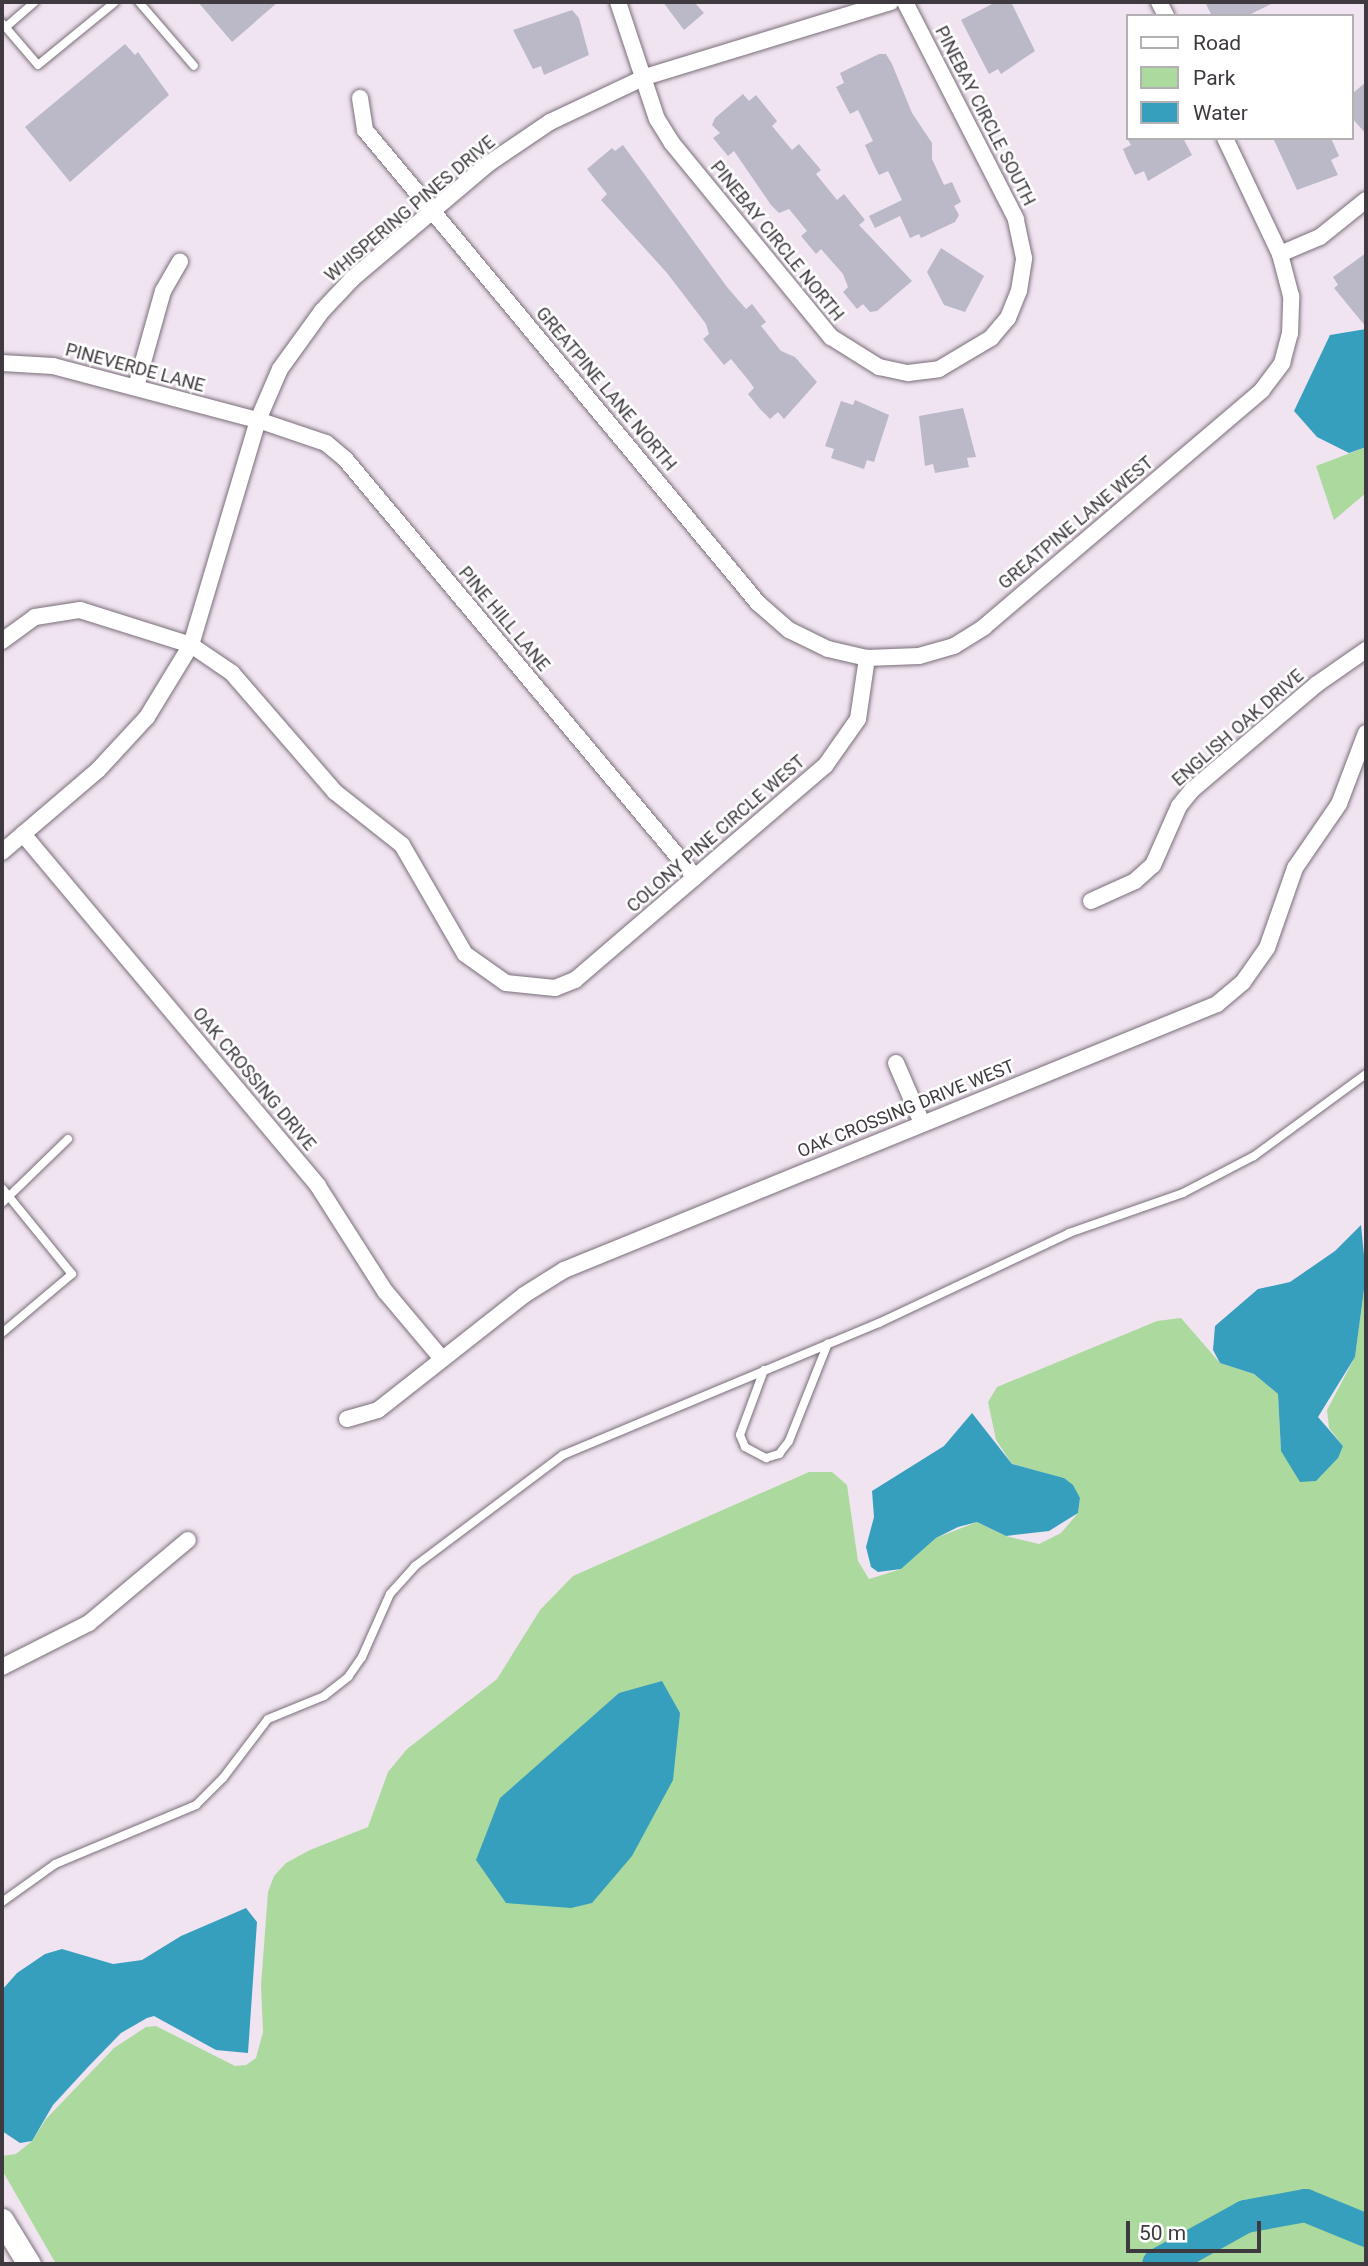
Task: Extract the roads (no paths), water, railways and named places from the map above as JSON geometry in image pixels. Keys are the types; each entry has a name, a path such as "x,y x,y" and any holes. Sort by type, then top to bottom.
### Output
{"street":[{"name":"PINEBAY CIRCLE NORTH","path":"618,2 657,119 672,143 831,337 879,367 908,373 939,369 967,356"},
{"name":"WHISPERING PINES DRIVE","path":"2,852 124,745 147,717 191,645 258,419 280,369 321,311 352,279 488,164 550,122 645,77 891,2"},
{"name":"PINEBAY CIRCLE SOUTH","path":"905,2 1016,219 1024,258 1019,290 1008,318 967,356"},
{"name":"GREATPINE LANE NORTH","path":"360,98 365,130 758,603 789,630 828,649 867,658"},
{"path":"1226,140 1280,254 1320,237 1366,200"},
{"name":"GREATPINE LANE WEST","path":"867,658 919,656 954,646 984,627 1262,390 1282,363 1290,334 1291,296 1280,254"},
{"path":"136,387 163,291 180,261"},
{"name":"PINEVERDE LANE","path":"2,363 53,366 258,419"},
{"name":"PINE HILL LANE","path":"258,419 308,435 346,460 695,877"},
{"path":"2,641 35,617 80,610 191,645"},
{"name":"COLONY PINE CIRCLE WEST","path":"191,645 232,673 335,792 402,845 465,954 506,983 531,988 555,988 575,980 841,747 858,719 867,658"},
{"name":"ENGLISH OAK DRIVE","path":"1091,901 1135,881 1153,865 1179,806 1192,790 1317,684 1366,652"},
{"name":"OAK CROSSING DRIVE WEST","path":"347,1419 378,1410 442,1359 564,1270 1217,1004 1243,982 1267,948 1294,868 1339,804 1366,733"},
{"name":"OAK CROSSING DRIVE","path":"23,834 318,1186 385,1291 442,1359"},
{"path":"896,1063 922,1122"},
{"path":"2,1667 89,1623 188,1540"},
{"path":"2,2220 29,2264"}],"lane":[{"path":"35,2 4,25 38,65 115,2"},
{"path":"139,2 194,66"},
{"path":"2,1902 55,1864 196,1805 268,1719 324,1696 348,1676 362,1657 390,1594 415,1566 563,1455 828,1343 1069,1233 1183,1193 1254,1156 1366,1074"},
{"path":"5,1200 68,1139"},
{"path":"2,1188 5,1200 72,1274 2,1333"},
{"path":"764,1370 740,1435 745,1447 766,1458 779,1454 789,1441 828,1343"}],"water":[{"path":"1366,329 1366,447 1349,453 1317,437 1294,411 1330,335"},
{"path":"1361,1225 1366,1275 1355,1357 1318,1417 1343,1446 1338,1458 1316,1481 1300,1482 1281,1451 1278,1394 1254,1374 1220,1363 1213,1350 1215,1326 1258,1289 1290,1282 1335,1251"},
{"path":"972,1413 1012,1464 1064,1478 1073,1485 1080,1498 1078,1513 1049,1531 1006,1536 977,1522 958,1527 936,1538 901,1569 878,1572 871,1567 866,1547 874,1517 872,1491 944,1446"},
{"path":"662,1681 680,1713 673,1780 632,1856 592,1903 571,1908 506,1903 476,1860 500,1798 619,1693"},
{"path":"246,1908 257,1922 248,2053 216,2050 154,2016 147,2018 121,2033 88,2067 53,2105 32,2141 20,2143 2,2131 2,1990 17,1973 45,1954 62,1949 113,1964 142,1960 181,1936"}],"waterway":[{"path":"1158,2264 1245,2216 1305,2205 1366,2230"}]}
